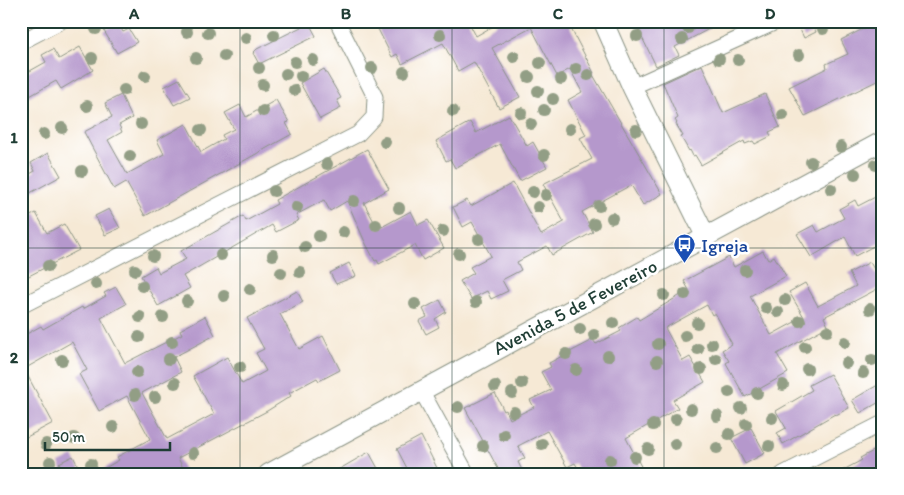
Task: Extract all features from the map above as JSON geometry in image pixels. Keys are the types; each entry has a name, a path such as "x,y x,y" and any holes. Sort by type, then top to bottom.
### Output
{"street":[{"path":"21,42 61,21"},
{"path":"21,306 358,134 374,117 375,97 337,21"},
{"path":"604,21 632,87 706,237"},
{"path":"632,87 778,21"},
{"name":"Avenida 5 de Fevereiro","path":"268,474 883,141"},
{"path":"421,390 467,474"},
{"path":"783,474 883,423"}],"building":[{"path":"374,21 468,21 476,36 502,21 567,21 594,73 592,73 662,194 643,205 631,185 582,212 593,232 552,255 547,246 517,262 521,270 502,280 508,291 491,299 487,291 471,299 460,281 474,273 470,267 491,256 472,222 463,227 453,207 467,200 471,206 513,183 541,235 564,222 543,184 592,159 580,138 586,135 568,100 582,92 570,69 557,76 531,27 492,48 520,97 499,108 474,62 458,71 443,43 402,64 397,54 392,57"},
{"path":"634,21 724,21 675,47 679,55 656,66"},
{"path":"796,21 811,21 816,32 804,38"},
{"path":"861,21 883,21 883,78 805,116 789,87 827,68 826,64 848,54 841,40 865,28"},
{"path":"118,23 123,32 129,29 137,42 117,53 104,31"},
{"path":"309,23 316,36 259,64 253,53 257,49"},
{"path":"80,47 93,70 61,89 56,81 21,101 21,76 46,62 42,55 53,49 59,59"},
{"path":"702,65 723,113 765,94 780,127 769,132 771,136 755,144 753,141 745,144 744,141 701,165 695,155 693,156 689,151 681,137 683,136 675,120 678,118 663,83"},
{"path":"324,69 341,98 337,100 341,108 320,119 300,83"},
{"path":"179,79 190,97 174,105 164,87"},
{"path":"121,95 132,118 119,125 122,132 108,140 127,174 164,154 157,140 186,124 201,152 224,139 222,135 234,129 225,113 240,105 246,117 276,100 289,122 286,123 292,134 145,216 126,182 114,189 84,132 112,117 105,103"},
{"path":"509,115 527,146 533,142 547,167 520,181 500,144 455,168 450,159 446,161 436,141 470,122 476,133"},
{"path":"367,149 389,189 364,203 378,229 411,211 418,225 428,220 444,248 423,260 415,245 379,264 377,260 375,261 365,242 347,201 330,211 324,200 296,215 299,220 276,232 272,225 183,276 190,288 158,306 141,276 156,267 159,273 186,259 181,251 243,216 246,221 277,204 275,200"},
{"path":"48,153 61,176 21,198 21,179 35,171 31,163"},
{"path":"883,193 883,241 855,256 845,237 811,257 797,234 814,225 818,232 844,218 839,209 855,200 858,206"},
{"path":"109,209 120,228 105,235 95,216"},
{"path":"36,213 47,233 64,224 79,250 21,280 21,221"},
{"path":"763,251 768,260 774,256 786,276 750,296 771,335 804,317 789,292 805,283 818,306 856,286 849,273 870,262 883,286 824,317 828,326 777,354 788,373 745,397 726,363 729,361 722,350 732,344 715,313 712,315 707,305 665,328 683,361 690,357 705,382 673,400 678,408 626,438 645,474 589,474 586,468 580,472 575,463 567,467 547,431 518,446 525,458 518,462 524,474 501,474 465,408 495,393 510,419 534,407 530,400 551,390 541,372 551,367 549,363 593,340 596,344 621,331 619,328 637,317 639,320 689,290 684,281 729,257 734,267"},
{"path":"349,263 356,276 336,284 330,273"},
{"path":"116,287 126,304 101,318 125,363 182,334 180,330 205,316 215,335 174,357 181,372 142,393 167,439 214,414 193,376 227,357 242,384 266,371 256,353 264,349 247,318 297,291 303,302 280,314 299,349 323,336 340,370 319,381 317,378 289,393 291,396 267,411 178,458 184,470 176,474 95,474 119,460 117,457 150,439 127,396 99,411 79,374 87,370 72,342 24,369 53,423 21,440 21,337 41,326 43,329 82,307 83,309 106,296 104,293"},
{"path":"440,300 446,312 435,319 439,327 426,334 419,321 427,317 423,309"},
{"path":"830,374 849,408 783,444 777,433 786,428 776,411 812,390 809,385"},
{"path":"883,382 883,400 860,413 852,400"},
{"path":"751,428 765,453 745,464 731,438"},
{"path":"421,436 440,474 410,474 397,449"},
{"path":"883,446 883,474 836,474 862,460 860,458"},
{"path":"369,452 381,474 331,474 362,456"},
{"path":"73,456 82,474 64,474 59,463"}],"place":[{"name":"Igreja","path":"685,264"}]}
